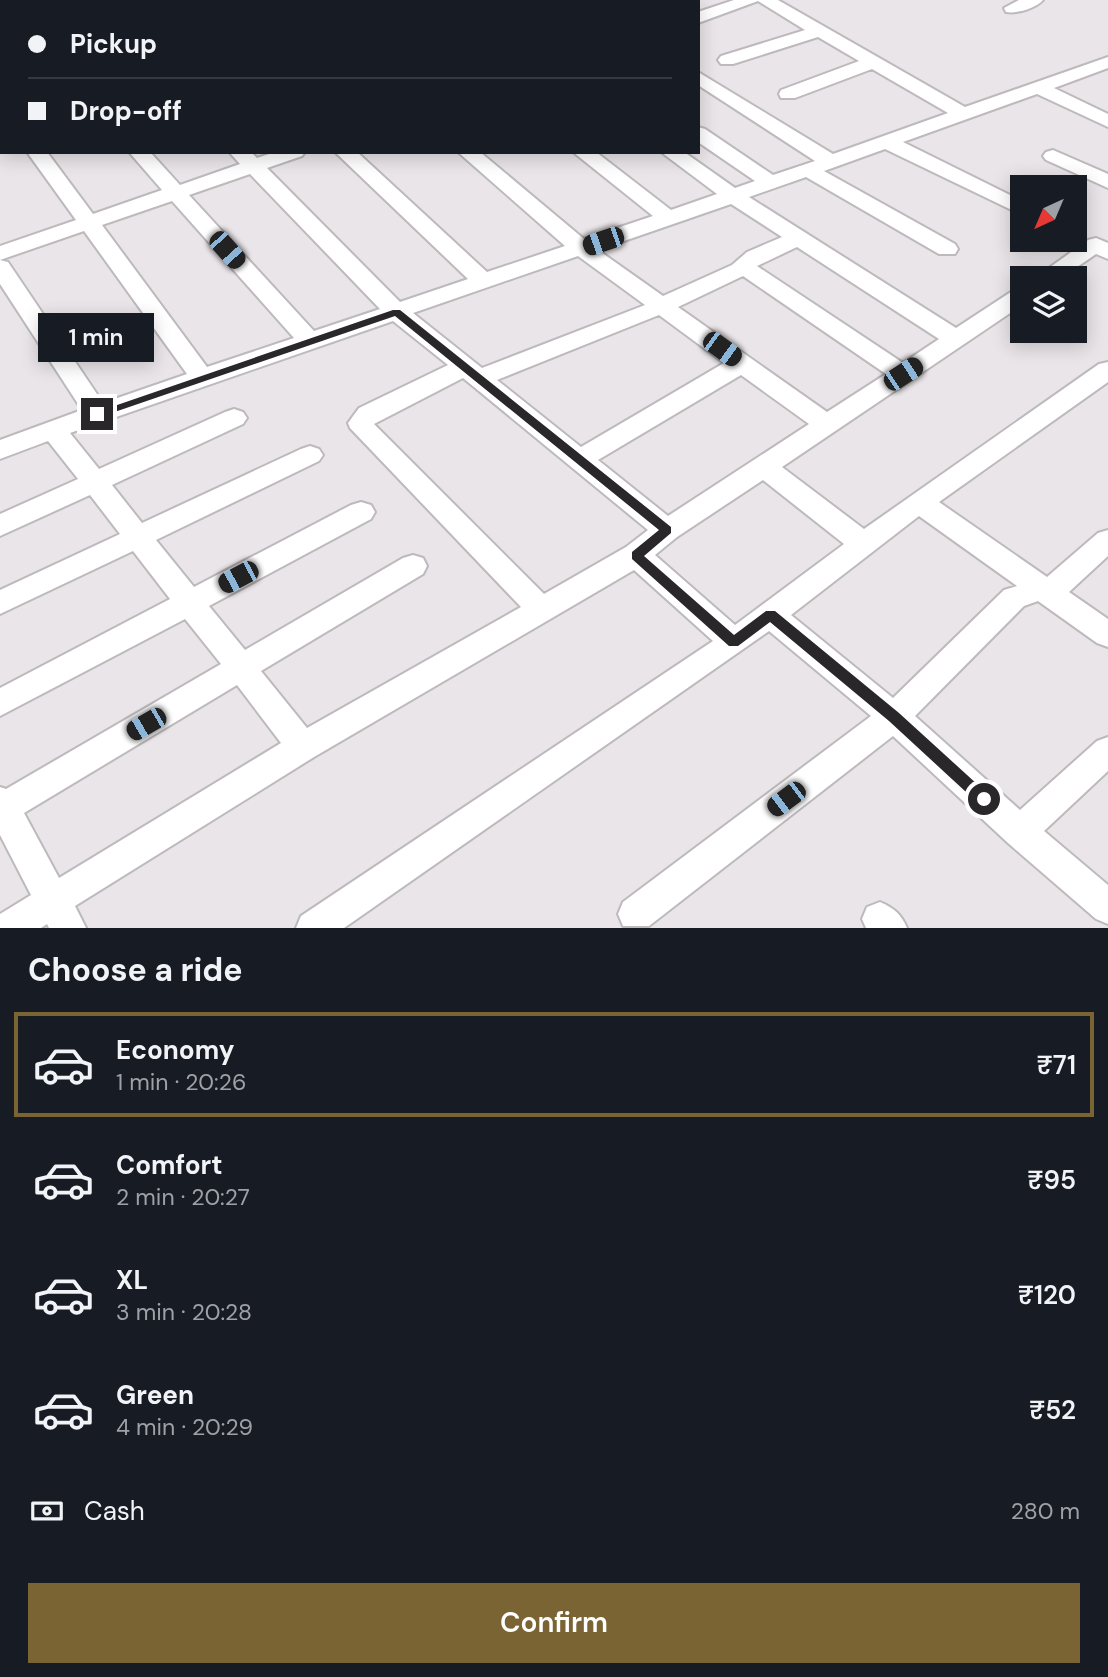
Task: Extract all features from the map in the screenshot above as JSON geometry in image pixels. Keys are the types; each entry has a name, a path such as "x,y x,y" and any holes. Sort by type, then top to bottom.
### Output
{"street":[{"path":"700,17 751,0"},
{"path":"766,0 964,114"},
{"path":"1012,8 1035,0"},
{"path":"727,60 820,31"},
{"path":"789,94 874,62"},
{"path":"0,450 53,429 831,162 1108,62"},
{"path":"700,78 831,162"},
{"path":"1037,87 1108,121"},
{"path":"700,134 771,183"},
{"path":"887,142 1010,203"},
{"path":"38,154 202,378"},
{"path":"141,154 310,341"},
{"path":"0,253 177,195 247,160 283,154"},
{"path":"347,154 484,282"},
{"path":"470,154 582,248 826,424"},
{"path":"586,154 670,218"},
{"path":"674,154 733,196 956,339"},
{"path":"1053,156 1108,182"},
{"path":"247,160 397,312 667,530"},
{"path":"808,170 947,249"},
{"path":"541,610 361,423 368,414 472,373 662,306 740,269 755,257 798,238"},
{"path":"1068,266 1102,248"},
{"path":"0,267 97,414"},
{"path":"740,269 755,272 903,374"},
{"path":"9,928 61,915 303,747 636,555 667,530 1010,303"},
{"path":"579,460 742,363"},
{"path":"314,928 734,642 919,502 1108,370"},
{"path":"0,526 234,418"},
{"path":"53,429 303,747"},
{"path":"0,603 310,454"},
{"path":"763,466 864,545"},
{"path":"919,502 1108,635"},
{"path":"0,704 360,512"},
{"path":"636,914 894,717 1014,598 1045,591 1108,540"},
{"path":"636,555 734,642"},
{"path":"61,915 1,807 413,566"},
{"path":"770,615 894,717 1020,832 1108,907"},
{"path":"1020,832 1108,751"}],"route":[{"path":"97,414 397,312 667,530 636,555 734,642 770,615 894,717 984,799"}]}
